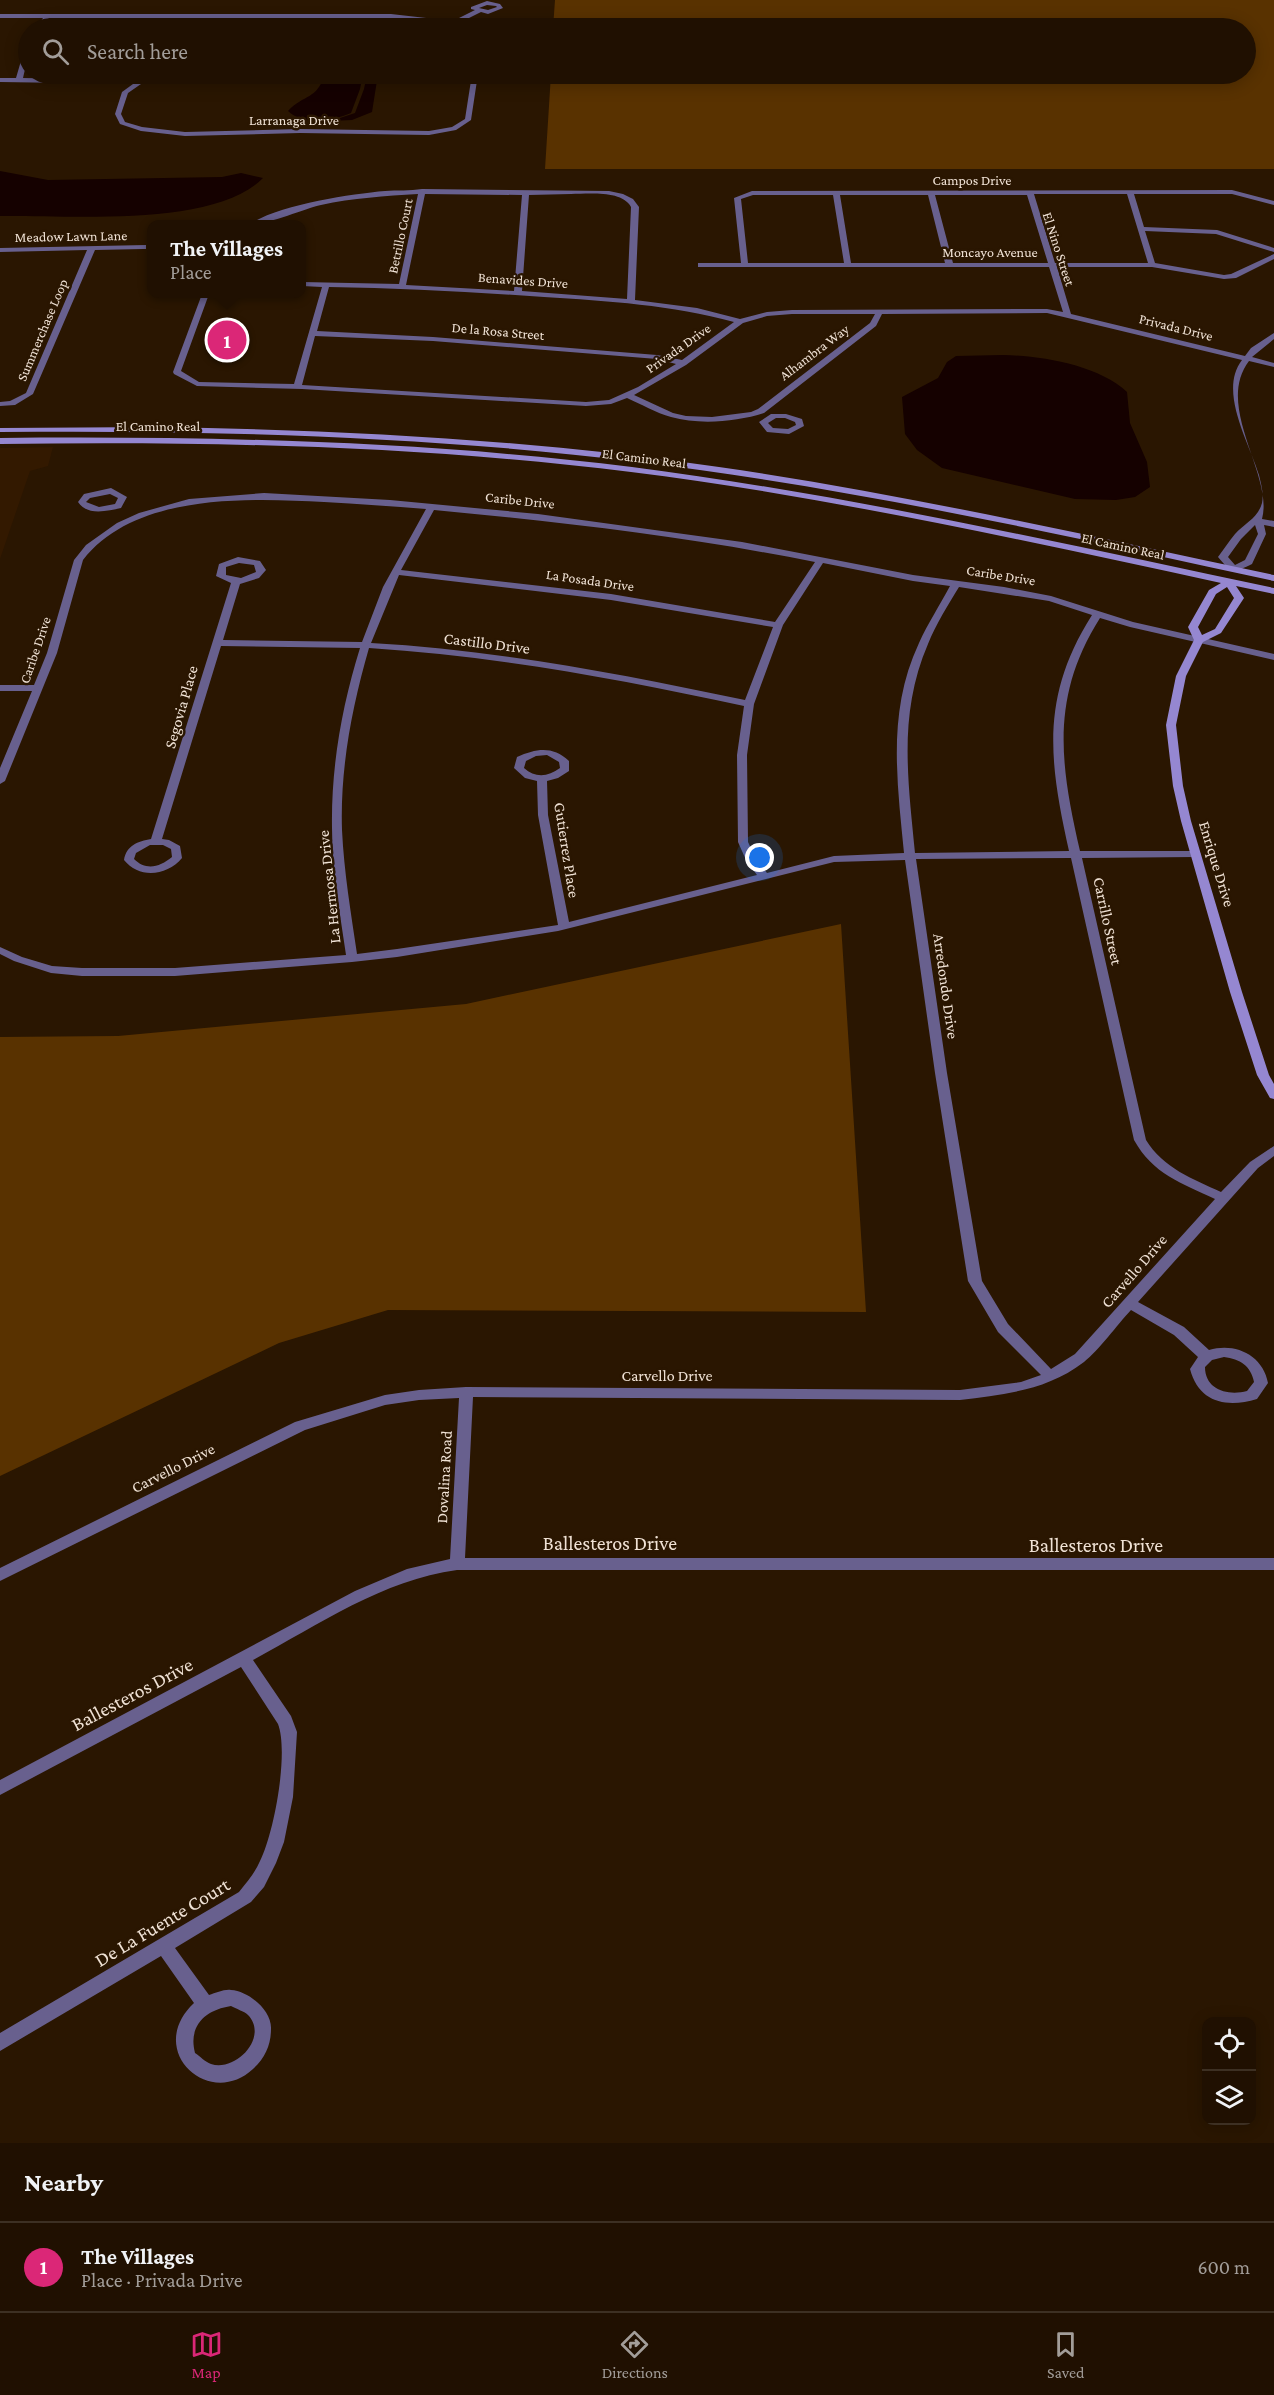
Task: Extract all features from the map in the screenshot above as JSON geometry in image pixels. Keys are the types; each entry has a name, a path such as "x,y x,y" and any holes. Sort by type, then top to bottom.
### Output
{"main road":[{"name":"El Camino Real","path":"0,430 128,428 279,431 446,440 559,450 813,484 1274,578"},
{"name":"El Camino Real","path":"0,441 112,439 274,441 567,462 814,497 1274,591"},
{"path":"1229,582 1234,569"},
{"name":"Enrique Drive","path":"1199,640 1193,627 1212,592 1229,582 1239,598 1218,631 1199,640 1181,676 1171,725 1178,786 1196,854 1263,1075 1274,1095"}],"street":[{"path":"464,18 479,11"},
{"path":"0,15 181,18"},
{"path":"268,18 392,15 418,18"},
{"path":"0,80 18,80"},
{"name":"Larranaga Drive","path":"136,84 125,92 118,114 122,123 157,131 429,133 454,129 468,120 473,84"},
{"path":"268,220 284,212 362,194 422,191 612,194 634,203 634,282 631,302"},
{"name":"Betrillo Court","path":"402,286 422,191"},
{"path":"836,192 848,266"},
{"path":"931,192 950,266"},
{"name":"El Nino Street","path":"1030,192 1067,314"},
{"path":"1130,192 1152,265"},
{"name":"Campos Drive","path":"745,265 737,198 752,193 1232,192 1274,203"},
{"path":"518,293 526,193"},
{"path":"1142,229 1217,232 1274,250"},
{"name":"Meadow Lawn Lane","path":"0,250 143,247"},
{"name":"Summerchase Loop","path":"0,404 12,403 29,394 92,248"},
{"name":"Moncayo Avenue","path":"701,265 1152,265 1224,277 1233,276 1274,256"},
{"name":"Benavides Drive","path":"306,284 402,286 631,302 686,308 740,321"},
{"path":"297,387 326,284"},
{"name":"Privada Drive","path":"205,298 177,372 180,376 197,384 297,387 586,404 611,402 628,395 683,363 740,321 767,314 792,312 1047,311 1274,365"},
{"name":"Alhambra Way","path":"628,395 671,415 696,419 726,418 761,411 873,324 880,311"},
{"name":"De la Rosa Street","path":"311,333 433,339 633,355 683,363"},
{"path":"1258,521 1262,534 1249,562 1234,569 1223,557 1243,530 1258,521 1267,499 1266,488 1236,402 1234,382 1246,358 1274,335"},
{"path":"761,411 769,417"},
{"name":"Caribe Drive","path":"0,781 52,653 79,560 102,536 135,518 189,502 235,496 431,507 615,527 1030,594 1130,624 1274,657"},
{"name":"La Hermosa Drive","path":"352,958 341,882 338,792 343,738 366,645 397,572 431,507"},
{"path":"113,508 135,518"},
{"path":"1258,521 1274,524"},
{"path":"763,875 751,860 743,842 742,755 749,704 778,625 821,559"},
{"name":"La Posada Drive","path":"397,572 611,597 778,625"},
{"name":"Segovia Place","path":"156,841 236,581"},
{"name":"Arredondo Drive","path":"956,583 923,644 903,716 901,765 910,856 975,1281 1003,1328 1050,1376"},
{"name":"Carrillo Street","path":"1098,613 1077,645 1063,685 1057,724 1062,792 1140,1140 1152,1159 1167,1170 1223,1198"},
{"name":"Castillo Drive","path":"218,643 366,645 575,670 749,704"},
{"path":"0,688 38,688"},
{"name":"Gutierrez Place","path":"542,778 544,824 564,926"},
{"path":"0,950 18,959 51,969 122,974 352,958 502,938 564,926 681,899 763,875 834,859 910,856 1196,854"},
{"name":"Carvello Drive","path":"0,1575 300,1426 385,1400 466,1392 960,1395 1021,1388 1050,1376 1080,1358 1223,1198 1254,1165 1274,1150"},
{"path":"1130,1304 1179,1331 1206,1356"},
{"path":"1214,1353 1234,1353 1251,1362 1261,1376 1258,1390 1243,1399 1232,1399 1211,1392 1198,1378 1197,1370 1206,1356 1214,1353"},
{"name":"Dovalina Road","path":"457,1564 466,1392"},
{"name":"Ballesteros Drive","path":"0,1788 398,1576 428,1567 457,1564 1274,1564"},
{"name":"De La Fuente Court","path":"0,2043 245,1898 265,1873 278,1839 289,1732 285,1721 244,1659"},
{"path":"164,1946 205,2004"},
{"path":"232,1998 245,2001 259,2014 265,2032 254,2058 243,2068 224,2074 205,2073 188,2058 184,2047 185,2029 195,2013 205,2004 218,1999 232,1998"}],"shaded area":[{"path":"555,0 1274,0 1274,169 545,169 550,84 1256,84 1256,18 554,18"},
{"path":"321,84 361,84 351,113 318,121 302,119 288,111"},
{"path":"365,84 376,84 372,112 352,120 331,121 355,113"},
{"path":"0,171 48,180 222,177 241,173 263,178 240,194 211,205 176,212 100,217 0,216"},
{"path":"956,356 1035,357 1069,364 1101,375 1127,392 1130,423 1147,462 1150,487 1135,497 1116,500 1075,499 942,468 917,450 905,434 902,397 938,378 947,362"},
{"path":"53,447 48,466 30,471 0,559 0,448"},
{"path":"841,924 866,1312 388,1310 279,1343 0,1476 0,1037 118,1036 466,1004"}],"place":[{"name":"The Villages","path":"227,340"}]}
